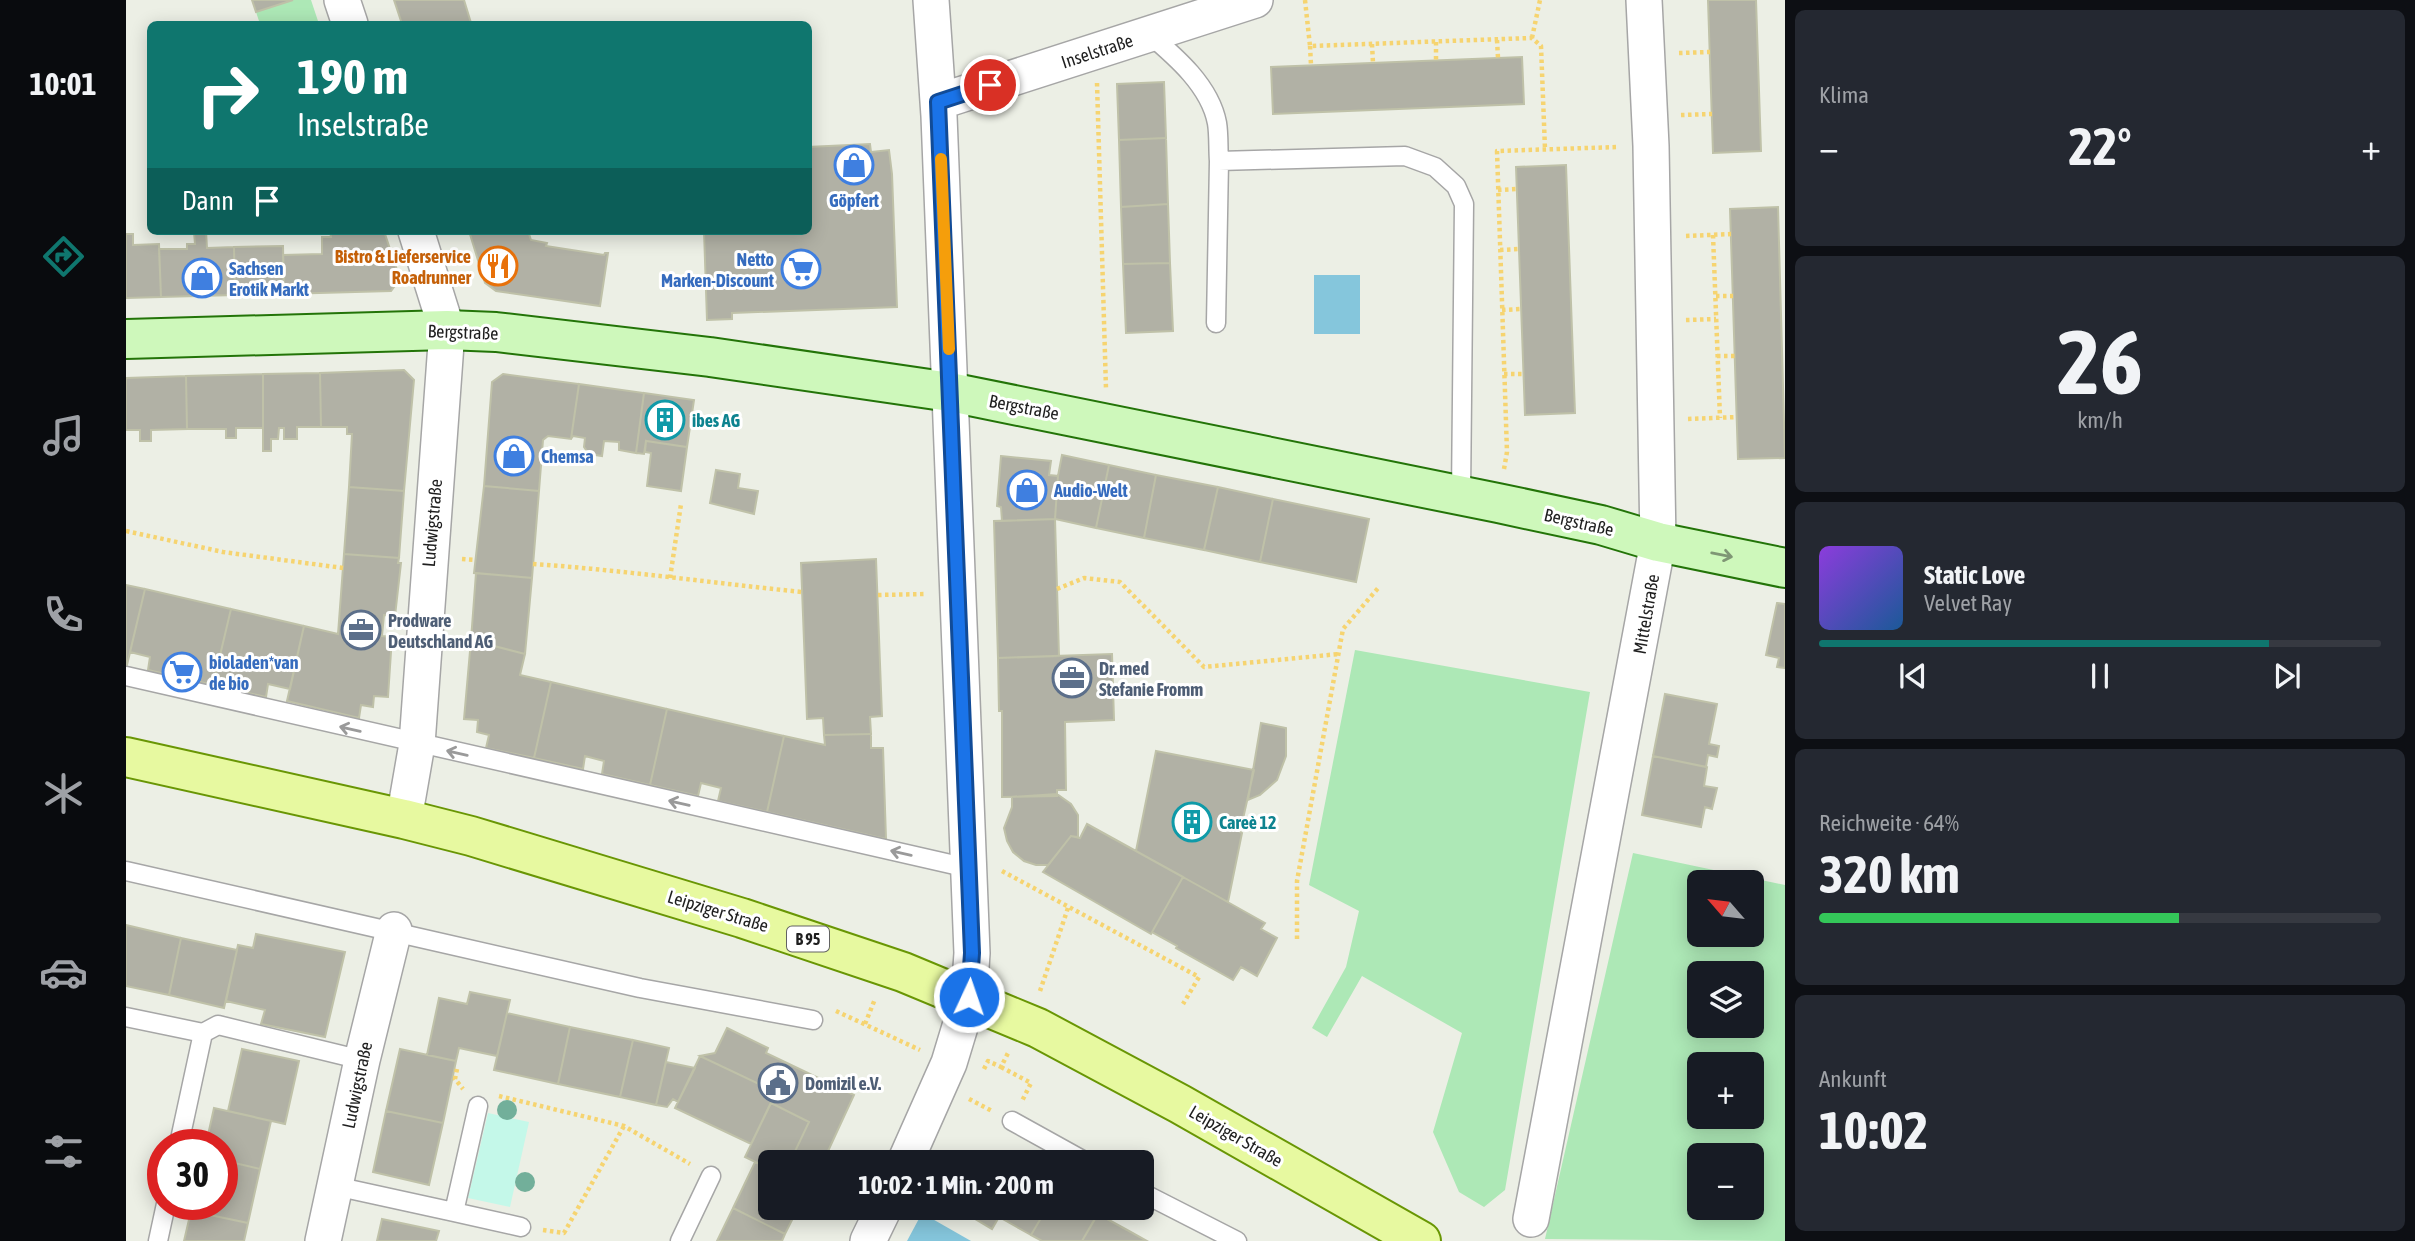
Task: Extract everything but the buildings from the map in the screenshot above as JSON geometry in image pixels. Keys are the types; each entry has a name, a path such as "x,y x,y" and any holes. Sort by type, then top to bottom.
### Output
{"main road":[{"name":"Bergstraße","path":"126,339 447,330 496,332 710,357 950,392 1106,422 1461,495 1601,526 1658,542 1785,568"},
{"name":"Leipziger Straße","path":"126,757 404,819 484,840 742,918 903,972 1024,1021 1180,1104 1421,1241"}],"street":[{"path":"342,0 349,21"},
{"path":"910,1150 949,1063 969,997 972,953 938,102 931,0"},
{"name":"Inselstraße","path":"938,102 1255,0"},
{"name":"Mittelstraße","path":"1531,1219 1658,542 1651,146 1644,0"},
{"name":"Ludwigstraße","path":"404,819 417,744 447,330 417,235"},
{"name":"Ludwigstraße","path":"323,1241 362,1060 394,930"},
{"path":"868,1241 878,1220"}],"lane":[{"path":"1149,34 1178,58 1205,92 1217,122 1219,161 1216,323"},
{"path":"1219,161 1405,156 1436,167 1456,186 1464,204 1461,495"},
{"path":"126,676 968,868"},
{"path":"126,871 640,988 813,1020"},
{"path":"126,1017 203,1033 218,1025 362,1060"},
{"path":"181,1129 203,1033"},
{"path":"454,1212 484,1100"},
{"path":"1012,1121 1064,1150"},
{"path":"680,1241 711,1176"},
{"path":"335,1186 521,1227"},
{"path":"1154,1199 1237,1241"},
{"path":"158,1241 163,1220"}],"path":[{"path":"1305,0 1311,65"},
{"path":"1532,38 1540,0"},
{"path":"1310,46 1532,38 1541,46 1545,149"},
{"path":"1497,40 1498,58"},
{"path":"1436,42 1436,60"},
{"path":"1372,44 1373,62"},
{"path":"1095,51 1106,331 1106,422"},
{"path":"1705,114 1712,114"},
{"path":"1507,452 1498,248 1497,151 1651,146"},
{"path":"1498,190 1517,189"},
{"path":"1652,237 1731,234"},
{"path":"1713,235 1717,356 1723,418 1737,417"},
{"path":"1498,248 1519,249"},
{"path":"1716,296 1733,296"},
{"path":"1502,310 1521,309"},
{"path":"1717,356 1735,356"},
{"path":"1504,374 1524,374"},
{"path":"670,579 681,505"},
{"path":"126,531 223,552 343,568"},
{"path":"533,564 619,570 670,579 802,592"},
{"path":"1057,589 1084,578 1120,582 1205,667 1339,653"},
{"path":"1297,939 1297,881 1343,629 1379,587"},
{"path":"968,868 999,869 1199,977 1183,1003"},
{"path":"1024,1021 1041,989 1069,905"},
{"path":"1001,1067 1031,1083 1012,1121"},
{"path":"457,1069 454,1079 463,1089"},
{"path":"484,1100 624,1126 711,1176"},
{"path":"521,1227 564,1233 624,1126"}],"green space":[{"path":"293,0 311,0 318,21 259,21 256,12"},
{"path":"1355,650 1590,692 1505,1190 1484,1207 1459,1192 1433,1132 1462,1033 1362,976 1327,1037 1312,1028 1346,967 1359,911 1309,885"},
{"path":"1633,853 1714,870 1687,870 1687,947 1764,947 1764,881 1785,885 1785,1241 1545,1239"}],"shaded area":[{"path":"1314,275 1360,275 1360,334 1314,334"},
{"path":"488,1113 529,1122 510,1207 468,1198"},
{"path":"918,1220 934,1220 971,1241 907,1241"}],"slow traffic":[{"path":"941,159 949,349"}],"place":[{"name":"Göpfert","path":"854,165"},
{"name":"Bistro & Lieferservice Roadrunner","path":"498,266"},
{"name":"Netto Marken-Discount","path":"801,269"},
{"name":"Sachsen Erotik Markt","path":"202,278"},
{"name":"ibes AG","path":"665,420"},
{"name":"Chemsa","path":"514,456"},
{"name":"Audio-Welt","path":"1027,490"},
{"name":"Prodware Deutschland AG","path":"361,630"},
{"name":"bioladen*van de bio","path":"182,672"},
{"name":"Dr. med Stefanie Fromm","path":"1072,678"},
{"name":"Careè 12","path":"1192,822"},
{"name":"Domizil e.V.","path":"778,1083"}],"route":[{"path":"969,997 972,953 938,102 990,85"}]}
